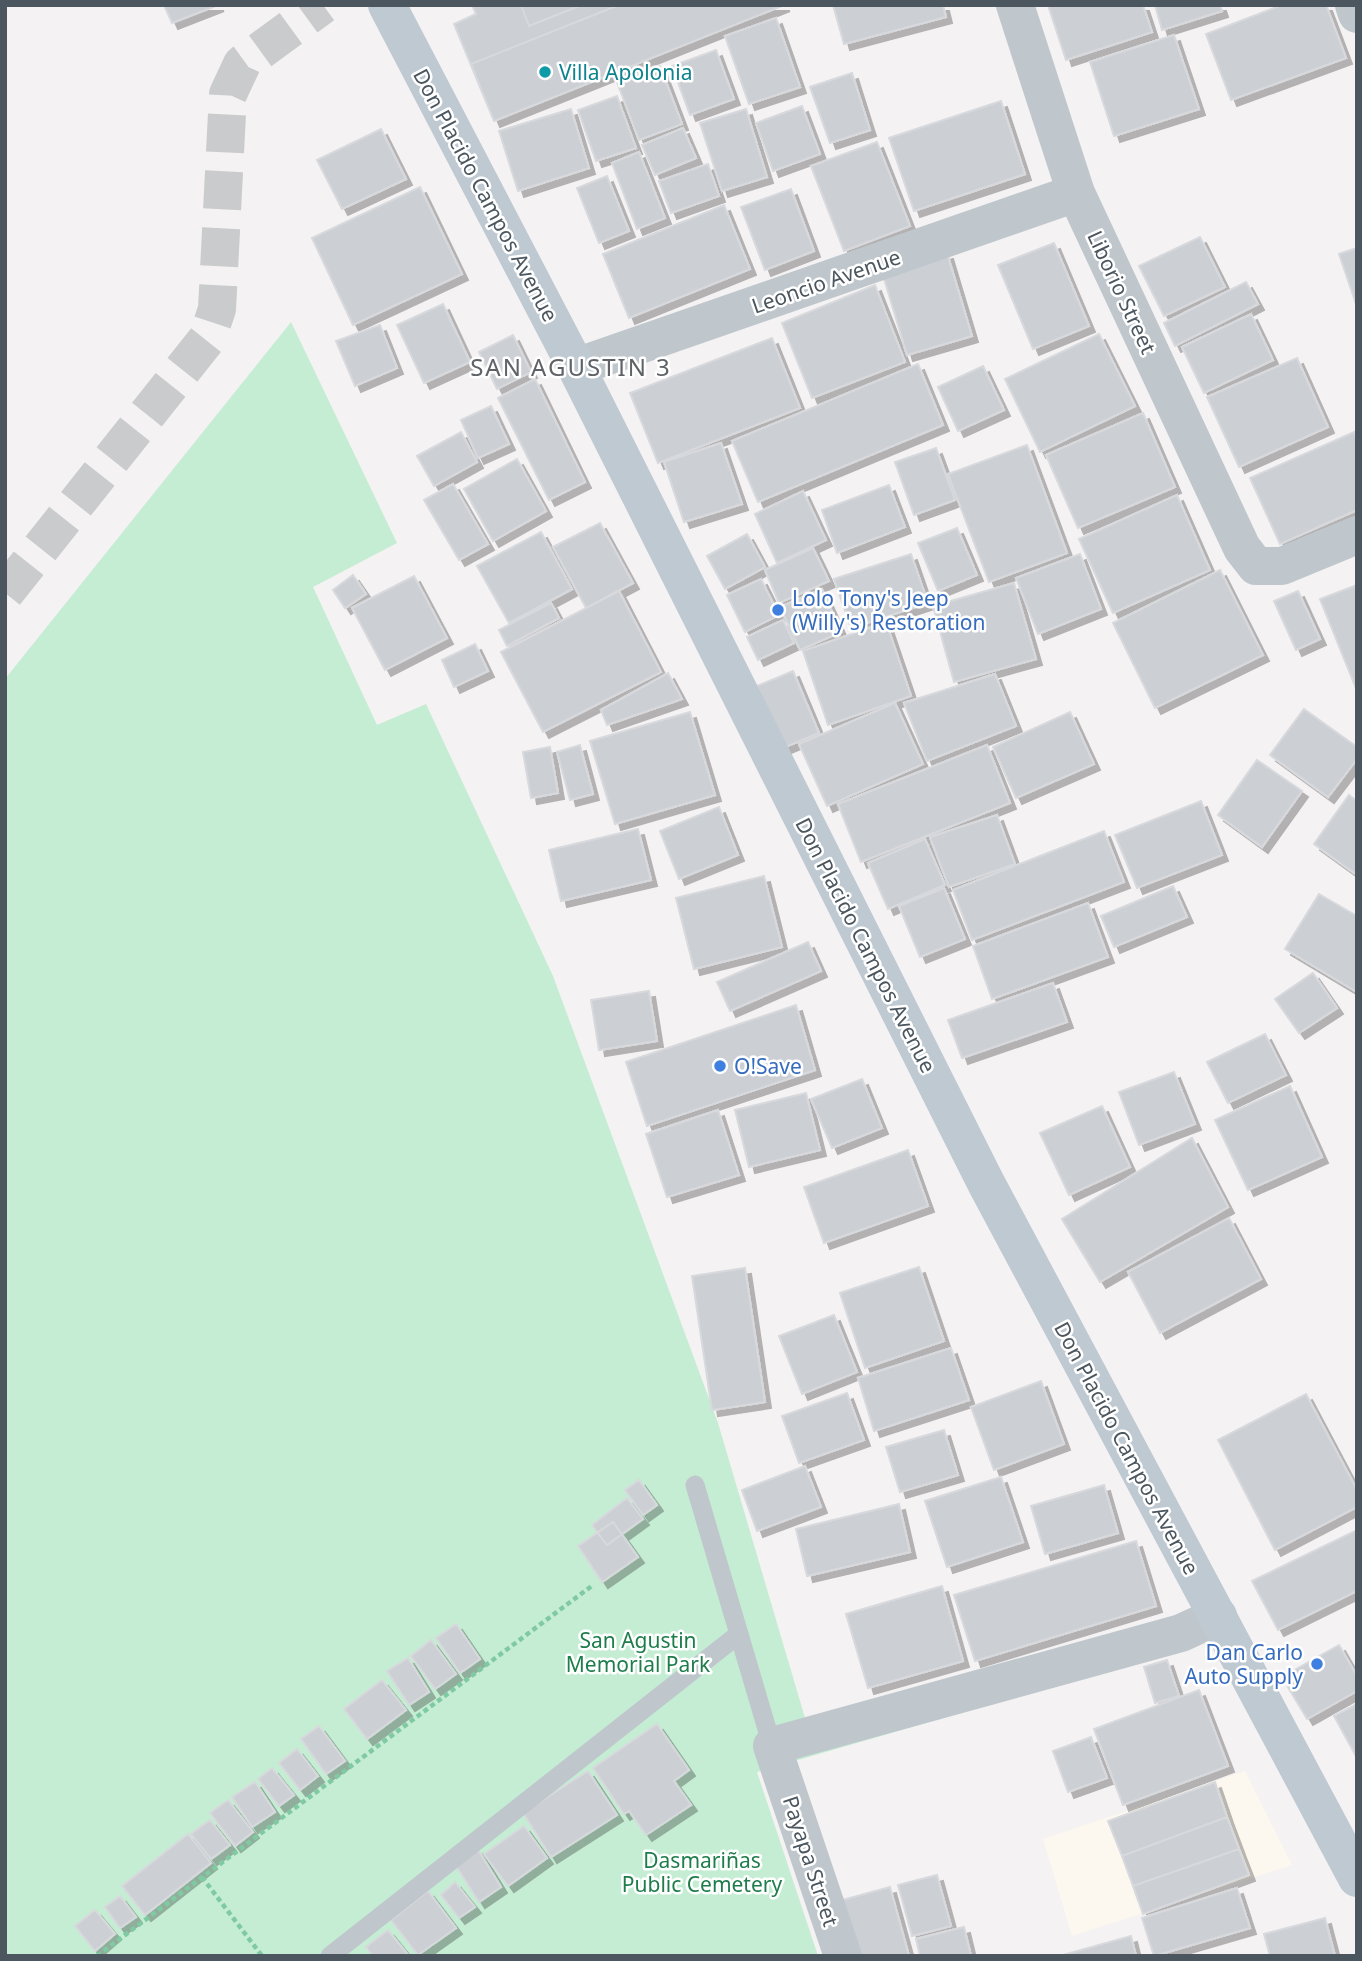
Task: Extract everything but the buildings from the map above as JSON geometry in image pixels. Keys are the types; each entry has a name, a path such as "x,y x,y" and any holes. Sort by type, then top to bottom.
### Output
{"main road":[{"name":"Don Placido Campos Avenue","path":"387,5 576,368 980,1171 1357,1878"}],"street":[{"name":"Liborio Street","path":"1016,5 1076,193 1242,548 1256,566 1282,566 1357,535"},
{"path":"1353,5 1357,14"},
{"name":"Leoncio Avenue","path":"576,368 1076,193"},
{"path":"776,1756 1181,1633 1218,1616"},
{"name":"Payapa Street","path":"776,1756 843,1956"}],"lane":[{"path":"695,1485 776,1756"},
{"path":"330,1956 739,1634"}],"path":[{"path":"96,1956 593,1585"},
{"path":"202,1877 262,1956"}],"shaded area":[{"path":"1245,1771 1292,1865 1072,1936 1043,1839"}],"green space":[{"path":"291,322 397,543 313,587 377,725 426,704 553,976 718,1423 805,1718 1187,1647 757,1772 818,1956 5,1956 5,679"}],"tunnel":[{"path":"5,593 207,339 217,309 228,94 242,64 323,5"}],"place":[{"name":"Villa Apolonia","path":"545,72"},
{"name":"Lolo Tony's Jeep (Willy's) Restoration","path":"778,610"},
{"name":"O!Save","path":"720,1066"},
{"name":"Dan Carlo Auto Supply","path":"1317,1664"}],"district":[{"name":"SAN AGUSTIN 3","path":"571,366"}],"park label":[{"name":"San Agustin Memorial Park","path":"638,1652"},
{"name":"Dasmariñas Public Cemetery","path":"702,1872"}]}
